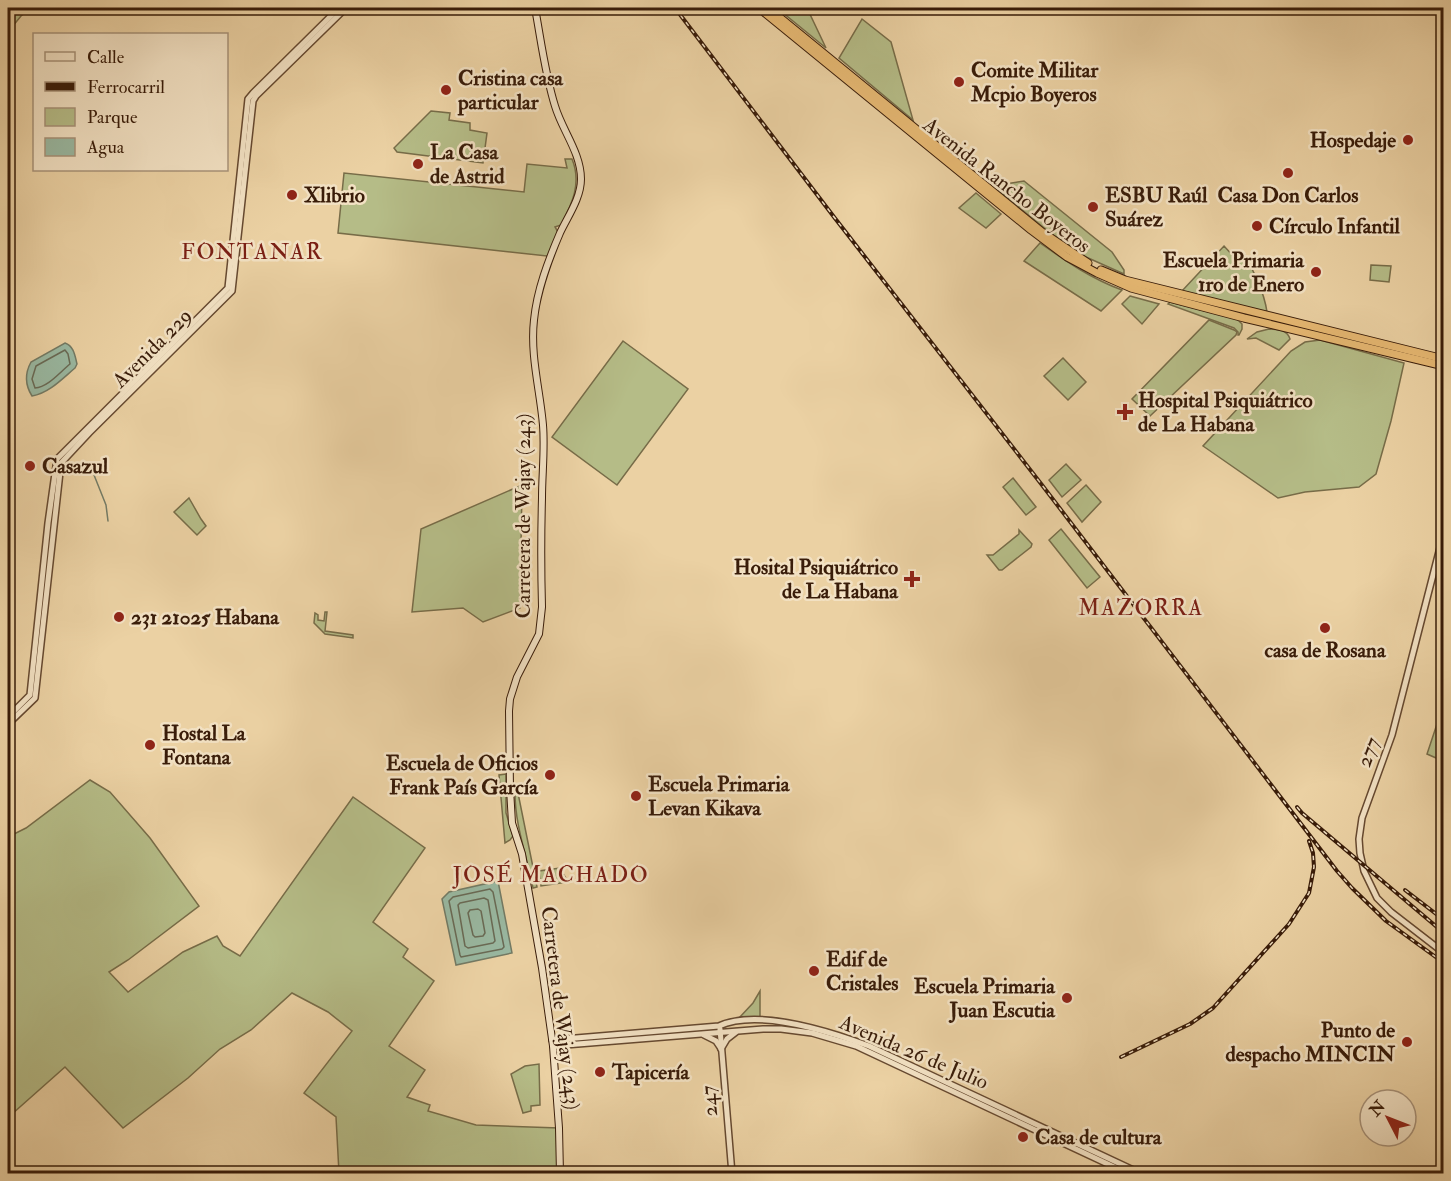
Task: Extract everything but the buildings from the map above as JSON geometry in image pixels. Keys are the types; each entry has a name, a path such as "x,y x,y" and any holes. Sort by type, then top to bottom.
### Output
{"highway":[{"name":"Avenida Rancho Boyeros","path":"759,8 1067,257 1117,282 1142,291 1443,366"},
{"name":"Avenida Rancho Boyeros","path":"768,8 1042,232 1100,270 1125,280 1443,359"}],"main road":[{"name":"Carretera de Wajay (243)","path":"535,8 552,98 581,174 577,199 544,273 534,321 533,353 543,426 542,608 538,634 513,687 508,711 510,810 522,854 542,968 552,1043 560,1173"}],"street":[{"name":"Avenida 229","path":"8,724 35,698 61,463 88,433 232,291 248,99 339,8"},
{"name":"Avenida 229","path":"8,717 30,695 57,459 228,288 244,157 252,106 256,96 346,8"},
{"name":"277","path":"1443,532 1392,735 1362,818 1359,839 1364,871 1377,898 1443,953"},
{"name":"Avenida 26 de Julio","path":"627,1037 703,1034 720,1029 729,1022 763,1020 836,1034 888,1055 1080,1148"},
{"name":"Avenida 26 de Julio","path":"552,1043 720,1029 781,1029 812,1033 856,1046 1098,1156 1142,1173"},
{"name":"247","path":"720,1029 732,1173"},
{"path":"703,1034 716,1041 721,1049 738,1030"},
{"name":"Avenida 26 de Julio","path":"1098,1156 1129,1173"}],"green space":[{"path":"8,8 31,8 8,32"},
{"path":"777,8 807,8 826,48"},
{"path":"862,19 891,42 913,120 839,58"},
{"path":"431,111 450,113 449,120 470,123 470,130 487,133 483,163 397,152 394,148"},
{"path":"565,159 572,159 576,185 569,209 561,225 555,227 558,232 547,256 338,233 344,173 524,192 527,164 567,168"},
{"path":"1024,181 1112,252 1124,270 1124,274 1086,257 1049,232 997,187"},
{"path":"976,193 1001,214 986,228 959,208"},
{"path":"1040,243 1090,275 1122,290 1101,311 1024,261"},
{"path":"1224,246 1235,258 1243,252 1261,289 1267,312 1181,292"},
{"path":"1371,265 1391,266 1389,282 1370,280"},
{"path":"1130,296 1159,304 1142,324 1122,304"},
{"path":"1170,302 1237,319 1242,324 1242,329 1238,335 1234,328 1168,304"},
{"path":"1209,320 1234,330 1237,332 1236,335 1150,416 1132,399"},
{"path":"1269,329 1279,330 1289,336 1290,339 1279,350 1256,338 1247,339 1257,332"},
{"path":"1320,340 1404,363 1391,421 1376,474 1359,487 1305,492 1278,498 1203,446 1291,351 1305,342"},
{"path":"623,341 688,389 617,485 552,437"},
{"path":"1063,358 1086,382 1068,400 1044,376"},
{"path":"1066,464 1081,480 1062,497 1049,480"},
{"path":"1013,478 1036,507 1026,515 1003,487"},
{"path":"522,485 520,608 483,622 463,608 412,612 421,529"},
{"path":"1086,485 1101,502 1082,522 1067,503"},
{"path":"189,498 206,526 197,535 174,512"},
{"path":"1061,529 1100,577 1087,588 1049,540"},
{"path":"1019,530 1032,544 1031,547 999,570 987,555 993,555 1019,534"},
{"path":"325,612 327,612 325,631 353,635 353,638 325,634 314,623 315,613 318,615 318,620 324,621"},
{"path":"1444,707 1443,761 1427,754"},
{"path":"506,774 506,813 513,836 505,843 499,775"},
{"path":"90,780 110,792 150,838 199,906 109,972 128,992 183,952 217,936 223,946 240,956 353,797 425,848 373,922 408,949 403,957 434,981 389,1046 425,1070 407,1097 430,1105 428,1111 476,1125 559,1128 560,1173 339,1173 336,1117 304,1093 352,1031 328,1012 292,993 251,1030 220,1049 188,1078 123,1128 65,1067 12,1114 8,1110 8,837 26,828"},
{"path":"515,793 518,793 537,887 533,888 519,829"},
{"path":"560,868 568,882 541,886 539,871"},
{"path":"760,991 760,1017 739,1018 753,1003"},
{"path":"539,1064 540,1105 531,1106 531,1111 523,1113 511,1074 525,1066"}],"water":[{"path":"65,343 74,352 77,364 75,368 50,389 32,396 27,379 31,362"},
{"path":"498,881 512,953 456,965 442,899 449,892"}],"waterway":[{"path":"92,470 106,505 108,521"}],"railway":[{"path":"675,8 1337,871 1386,921 1444,963"},
{"path":"1297,807 1444,933"},
{"path":"1121,1057 1190,1024 1213,1008 1289,924 1309,893 1314,867 1309,841"},
{"path":"1405,890 1444,920"}],"place":[{"name":"Comite Militar Mcpio Boyeros","path":"959,82"},
{"name":"Cristina casa particular","path":"446,90"},
{"name":"Hospedaje","path":"1408,140"},
{"name":"La Casa de Astrid","path":"418,164"},
{"name":"Casa Don Carlos","path":"1288,173"},
{"name":"Xlibrio","path":"292,195"},
{"name":"ESBU Raúl Suárez","path":"1093,207"},
{"name":"Círculo Infantil","path":"1257,226"},
{"name":"Escuela Primaria 1ro de Enero","path":"1316,272"},
{"name":"Hospital Psiquiátrico de La Habana","path":"1125,412"},
{"name":"Casazul","path":"30,466"},
{"name":"Hosital Psiquiátrico de La Habana","path":"912,579"},
{"name":"231 21025 Habana","path":"119,617"},
{"name":"casa de Rosana","path":"1325,628"},
{"name":"Hostal La Fontana","path":"150,745"},
{"name":"Escuela de Oficios Frank País García","path":"550,775"},
{"name":"Escuela Primaria Levan Kikava","path":"636,796"},
{"name":"Edif de Cristales","path":"814,971"},
{"name":"Escuela Primaria Juan Escutia","path":"1067,998"},
{"name":"Punto de despacho MINCIN","path":"1407,1042"},
{"name":"Tapicería","path":"600,1072"},
{"name":"Casa de cultura","path":"1023,1137"}],"district":[{"name":"FONTANAR","path":"252,251"},
{"name":"MAZORRA","path":"1141,607"},
{"name":"JOSÉ MACHADO","path":"551,874"}]}
